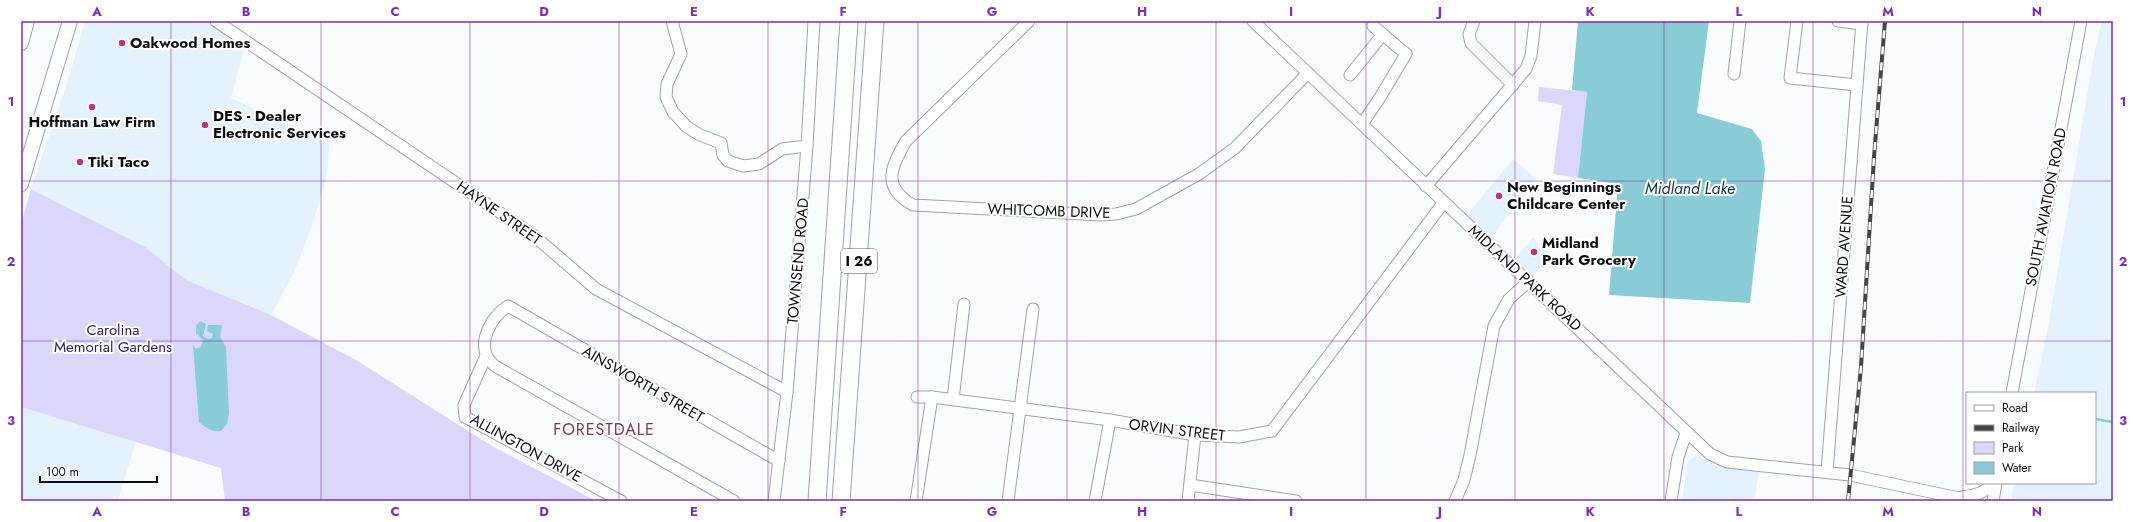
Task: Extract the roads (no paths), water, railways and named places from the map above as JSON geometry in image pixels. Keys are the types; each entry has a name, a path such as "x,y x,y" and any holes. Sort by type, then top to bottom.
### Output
{"highway":[{"name":"I 26","path":"817,501 849,21"},
{"name":"I 26","path":"841,501 875,21"}],"main road":[{"path":"21,43 28,21"},
{"path":"21,184 70,21"}],"street":[{"name":"HAYNE STREET","path":"216,21 533,234 596,289 787,392"},
{"path":"672,21 680,54 667,84 666,97 673,112 688,127 700,135 721,143 723,155 728,162 743,166 759,164 782,149 807,146"},
{"name":"TOWNSEND ROAD","path":"774,501 787,392 807,146 814,21"},
{"name":"WHITCOMB DRIVE","path":"1029,21 906,141 894,162 892,175 893,187 900,198 913,205 1101,215 1116,214 1136,209 1205,170 1235,148 1308,73"},
{"name":"MIDLAND PARK ROAD","path":"1253,21 1426,186 1529,281 1703,449 1727,462 1827,472 1973,501"},
{"path":"1474,21 1469,34 1471,42 1513,84"},
{"path":"1426,186 1526,69 1531,56 1535,21"},
{"path":"1734,74 1740,21"},
{"path":"1797,21 1790,78 1857,85"},
{"path":"1838,21 1862,22"},
{"name":"SOUTH AVIATION ROAD","path":"2012,392 2080,21"},
{"name":"WARD AVENUE","path":"1827,472 1862,22"},
{"path":"1362,124 1380,99 1406,54 1373,26"},
{"path":"1350,75 1383,34"},
{"name":"ORVIN STREET","path":"917,397 932,397 1110,420 1195,435 1239,437 1272,431 1444,202"},
{"path":"1455,501 1464,480 1470,455 1494,326 1509,299 1529,281"},
{"path":"953,400 964,304"},
{"name":"AINSWORTH STREET","path":"486,356 484,348 488,331 498,312 508,306 778,461"},
{"path":"1008,501 1033,309"},
{"path":"486,356 495,366 734,501"},
{"name":"ALLINGTON DRIVE","path":"486,356 464,405 465,416 621,501"},
{"path":"916,501 932,397"},
{"path":"1095,501 1110,420"},
{"path":"1672,501 1678,457 1686,433"},
{"path":"1188,501 1195,435"},
{"path":"1958,499 1981,494 1987,490 1991,484"},
{"path":"1993,501 1996,484"},
{"path":"1190,485 1296,501"}],"water":[{"name":"Midland Lake","path":"1578,21 1709,21 1697,113 1752,129 1761,141 1765,169 1750,303 1609,295 1618,184 1578,178 1587,92 1572,90"},
{"path":"200,321 206,324 203,336 209,339 212,338 213,334 207,331 208,325 222,325 220,337 226,347 229,413 227,424 221,431 209,429 199,422 193,345 196,349 201,347 203,340 196,333 196,326"}],"waterway":[{"path":"2096,419 2113,422"}],"railway":[{"path":"1848,501 1861,367 1874,157 1885,21"}],"place":[{"name":"Oakwood Homes","path":"122,43"},
{"name":"Hoffman Law Firm","path":"92,107"},
{"name":"DES - Dealer Electronic Services","path":"205,125"},
{"name":"Tiki Taco","path":"80,162"},
{"name":"New Beginnings Childcare Center","path":"1499,196"},
{"name":"Midland Park Grocery","path":"1534,252"}],"district":[{"name":"FORESTDALE","path":"604,429"}],"park label":[{"name":"Carolina Memorial Gardens","path":"113,338"}]}
